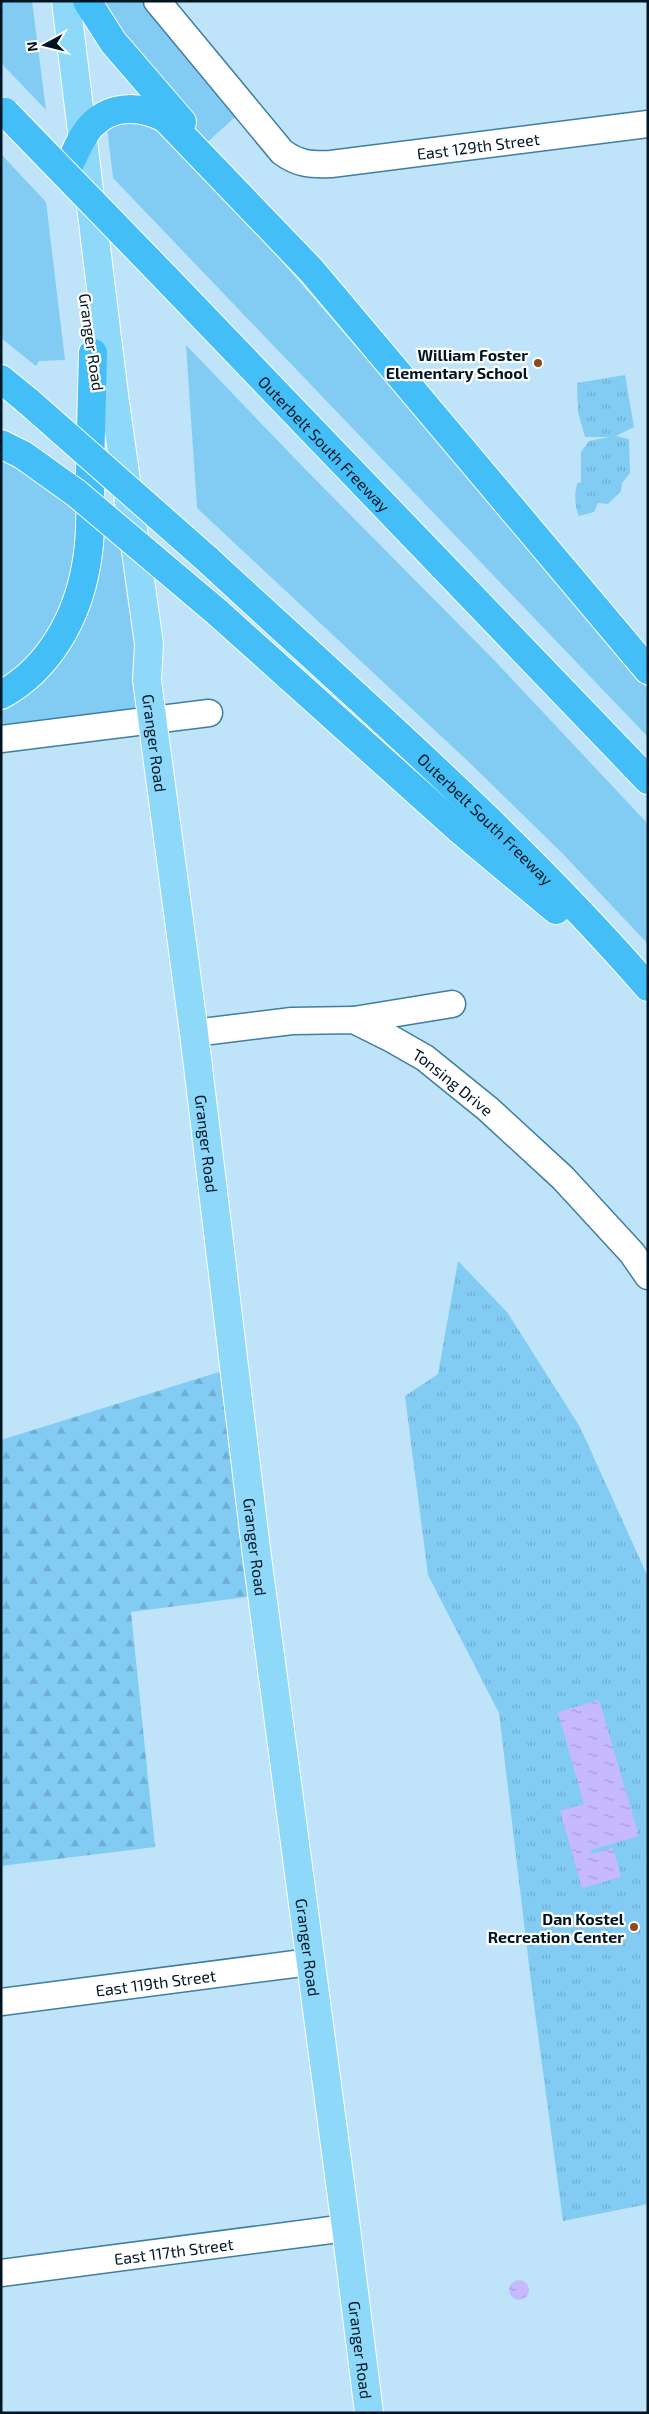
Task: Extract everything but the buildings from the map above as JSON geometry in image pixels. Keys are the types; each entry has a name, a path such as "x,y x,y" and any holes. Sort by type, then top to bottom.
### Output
{"highway":[{"path":"88,1 113,42 249,204"},
{"path":"69,165 92,125 113,112 142,109 166,119 249,204 317,278 648,670"},
{"name":"Outerbelt South Freeway","path":"3,110 648,780"},
{"path":"1,695 30,676 46,658 63,632 82,586 89,532 92,354"},
{"name":"Outerbelt South Freeway","path":"1,379 207,559 439,773 534,866 642,981"},
{"path":"12,449 76,493 217,612 467,836 642,981"}],"main road":[{"name":"Granger Road","path":"49,1 92,354 134,645 147,680"},
{"name":"Granger Road","path":"66,1 84,136 114,395 149,644 147,680 194,1033 256,1549 369,2413"}],"street":[{"name":"East 129th Street","path":"157,1 282,152 292,160 309,165 331,164 648,124"},
{"path":"1,739 209,713"},
{"path":"354,1020 452,1004"},
{"name":"Tonsing Drive","path":"194,1033 292,1020 354,1020 425,1058 488,1109 564,1178 632,1253 648,1276"},
{"name":"East 119th Street","path":"1,2002 310,1962"},
{"name":"East 117th Street","path":"1,2273 346,2228"}],"green space":[{"path":"1,1 32,1 46,110 1,63"},
{"path":"88,1 157,1 245,108 202,147"},
{"path":"136,120 154,123 183,148 613,645 648,690 648,737 113,178 107,127"},
{"path":"1,154 46,202 65,360 39,361 36,366 1,338"},
{"path":"186,345 304,468 493,659 648,824 648,944 563,854 473,766 197,508"},
{"path":"625,375 634,427 616,436 629,439 630,473 622,483 621,491 608,504 598,503 594,512 579,516 575,496 577,484 581,482 581,452 589,441 609,437 585,437 578,412 577,383"},
{"path":"1,431 139,546 153,720 1,739"},
{"path":"458,1261 507,1312 580,1427 648,1577 648,2204 563,2221 532,1990 499,1713 428,1575 405,1396 438,1374"},
{"path":"235,1367 262,1595 131,1612 155,1847 1,1866 1,1440"}],"water":[{"path":"599,1700 639,1836 590,1850 592,1854 613,1848 621,1877 582,1888 560,1811 584,1804 558,1712"},
{"path":"515,2280 523,2280 529,2286 529,2294 523,2300 515,2300 509,2294 509,2286"}],"place":[{"name":"William Foster Elementary School","path":"538,363"},
{"name":"Dan Kostel Recreation Center","path":"634,1927"}]}
